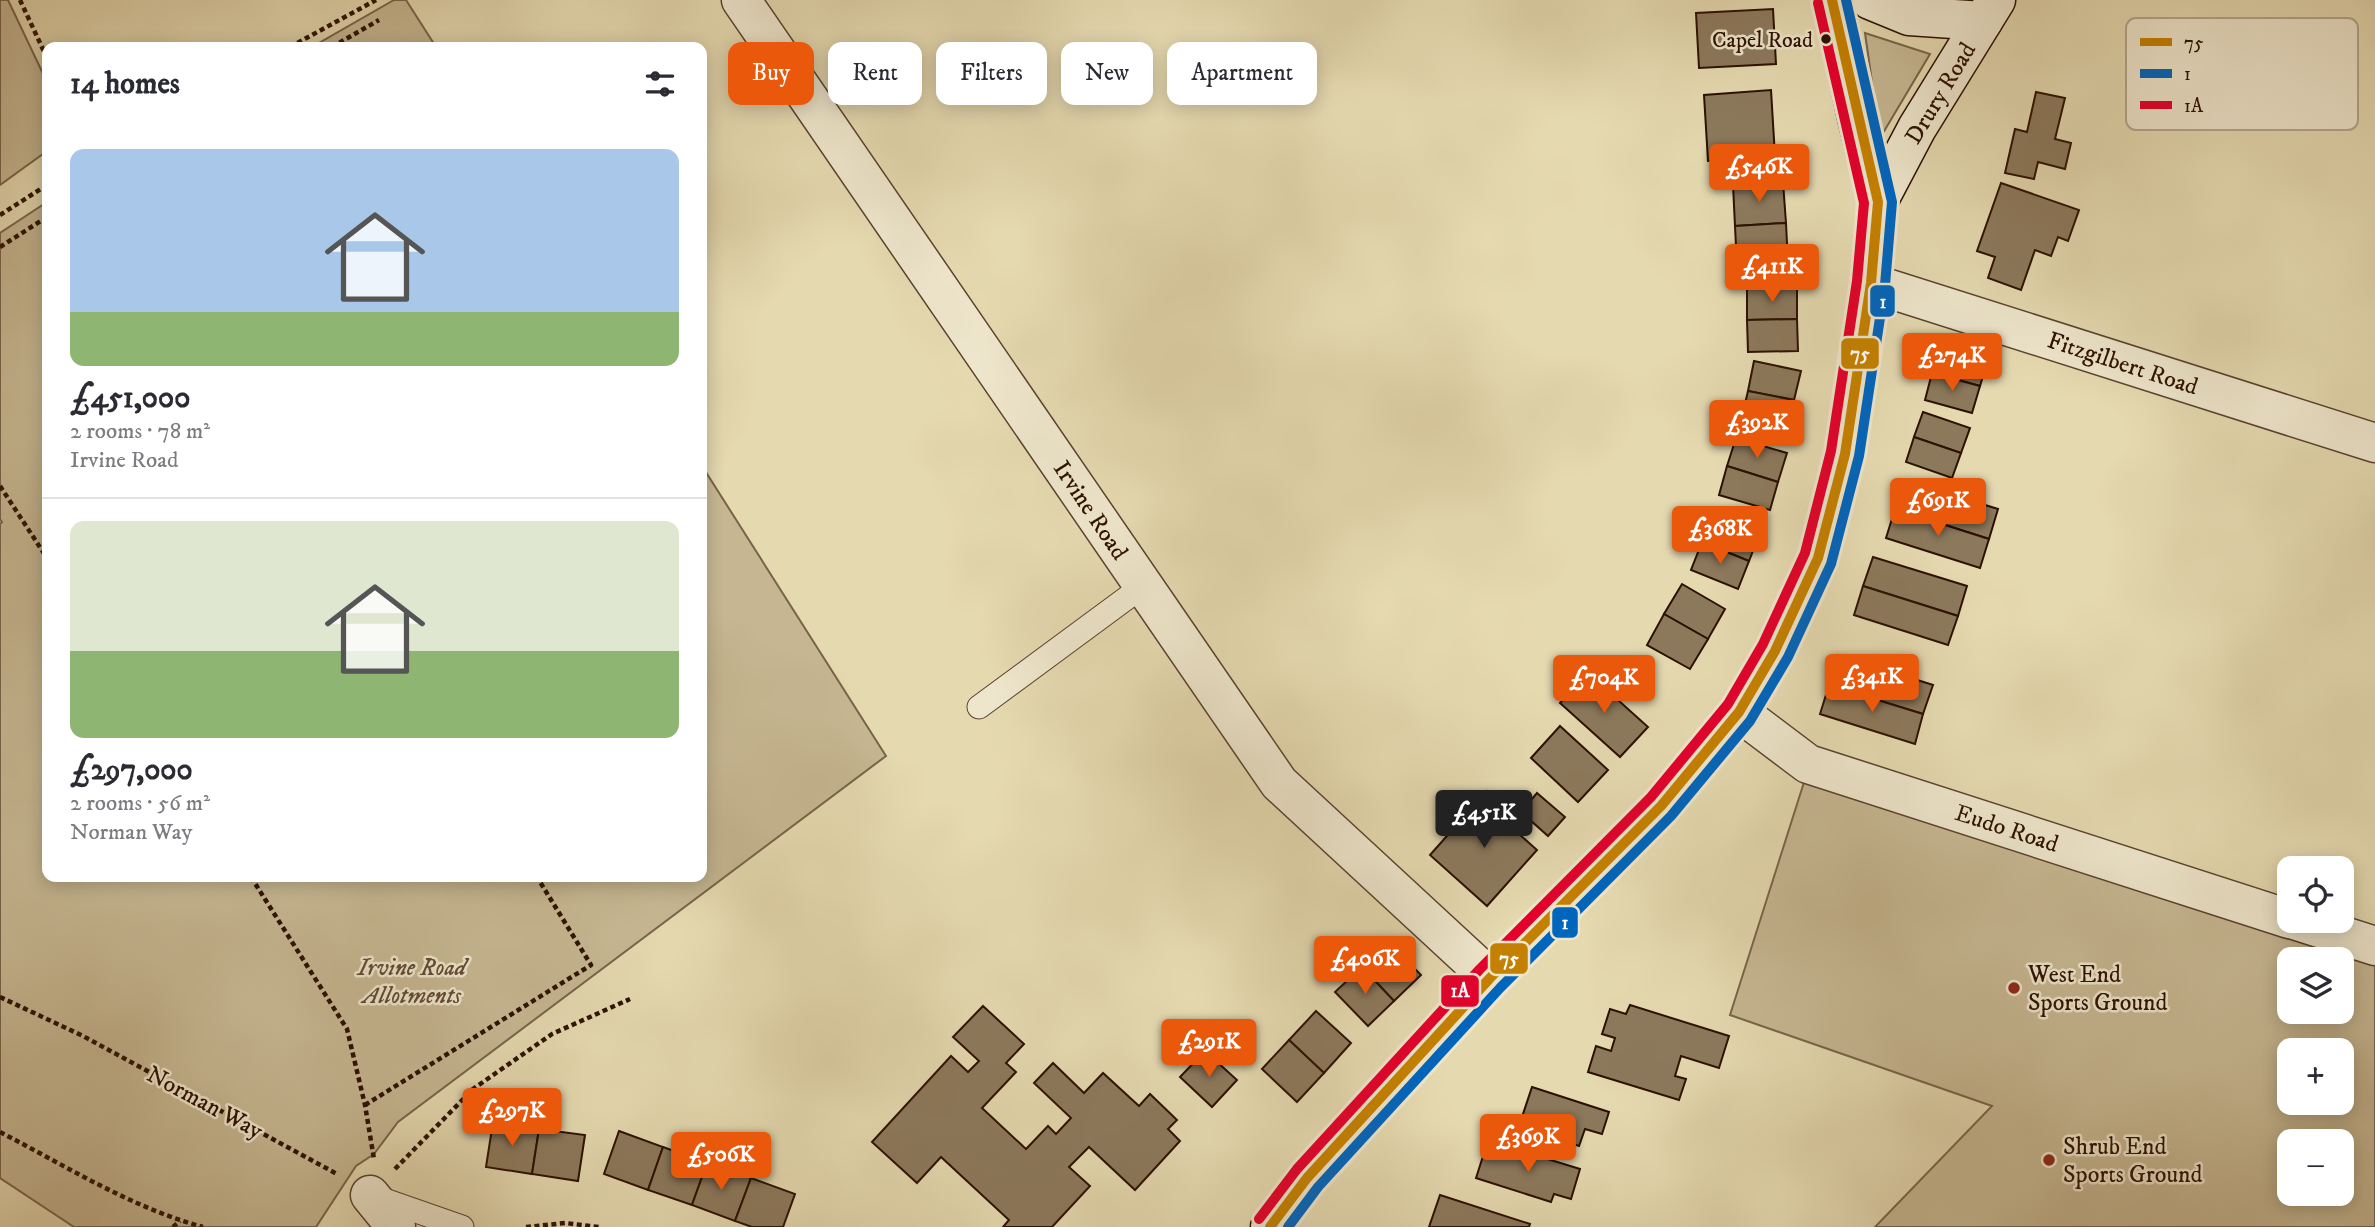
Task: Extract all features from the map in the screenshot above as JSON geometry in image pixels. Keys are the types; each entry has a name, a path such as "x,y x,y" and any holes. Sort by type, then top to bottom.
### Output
{"street":[{"name":"Irvine Road","path":"741,0 1279,783 1490,978"},
{"path":"1270,1227 1307,1178 1490,978 1661,806 1739,712 1775,651 1818,558 1845,454 1871,283 1878,202 1832,0"},
{"name":"Drury Road","path":"1870,0 1909,16 1989,11"},
{"name":"Drury Road","path":"1878,202 1917,128 1989,11"},
{"name":"Fitzgilbert Road","path":"1871,283 2375,443"},
{"name":"Eudo Road","path":"1739,712 1808,764 2277,915"},
{"path":"2334,933 2375,946"},
{"path":"370,1195 396,1227"}],"lane":[{"path":"979,706 1143,586"},
{"path":"370,1195 463,1227"}],"path":[{"path":"20,0 42,47"},
{"path":"299,42 376,0"},
{"path":"341,42 379,20"},
{"path":"0,215 42,188"},
{"path":"0,247 42,219"},
{"path":"0,486 42,550"},
{"path":"254,882 347,1029 374,1154 370,1195"},
{"path":"365,1105 591,965 540,882"},
{"name":"Norman Way","path":"0,997 83,1036 178,1086 327,1168 370,1195"},
{"path":"370,1195 473,1090 552,1034 631,999"},
{"path":"0,1132 134,1200 180,1221 203,1227"},
{"path":"173,1227 180,1221"},
{"path":"526,1227 565,1223 599,1227"}],"green space":[{"path":"0,0 8,0 42,71 42,155 0,185"},
{"path":"394,0 406,0 433,42 321,42"},
{"path":"1865,33 1930,54 1880,138"},
{"name":"Irvine Road Allotments","path":"42,205 42,882 707,882 707,474 886,756 398,1122 374,1154 356,1166 316,1227 74,1227 0,1178 0,233"},
{"name":"West End Sports Ground","path":"1806,776 2324,947 2277,947 2277,1024 2354,1024 2354,957 2375,964 2375,1227 1875,1227 1992,1106 1730,1015"}],"building":[{"path":"1773,9 1776,64 1699,68 1696,13"},
{"path":"1771,90 1775,156 1708,161 1704,95"},
{"path":"2036,92 2065,98 2055,139 2071,143 2065,169 2038,162 2034,179 2005,173 2015,129 2027,132"},
{"path":"1783,182 1786,223 1735,226 1733,185"},
{"path":"2001,183 2079,210 2068,241 2058,237 2051,256 2035,250 2021,290 1988,278 1995,257 1977,251"},
{"path":"1786,223 1788,264 1737,267 1735,226"},
{"path":"1747,288 1797,288 1797,319 1747,320"},
{"path":"1797,319 1798,351 1748,352 1747,320"},
{"path":"1940,346 1988,359 1980,386 1932,373"},
{"path":"1754,361 1801,371 1794,400 1748,391"},
{"path":"1932,373 1980,386 1972,413 1925,400"},
{"path":"1748,391 1794,400 1788,430 1741,421"},
{"path":"1923,412 1970,428 1961,453 1914,437"},
{"path":"1914,437 1961,453 1952,478 1906,462"},
{"path":"1736,438 1787,453 1778,482 1727,466"},
{"path":"1727,466 1778,482 1770,510 1719,495"},
{"path":"1904,480 1998,509 1989,539 1895,509"},
{"path":"1895,509 1989,539 1980,568 1886,538"},
{"path":"1713,514 1760,533 1749,561 1702,542"},
{"path":"1702,542 1749,561 1738,589 1691,570"},
{"path":"1873,557 1967,586 1958,616 1863,586"},
{"path":"1682,584 1725,609 1708,639 1664,614"},
{"path":"1863,586 1958,616 1948,645 1854,615"},
{"path":"1664,614 1708,639 1690,669 1647,645"},
{"path":"1838,655 1933,685 1923,714 1829,685"},
{"path":"1588,673 1648,727 1620,757 1560,703"},
{"path":"1829,685 1923,714 1915,744 1820,714"},
{"path":"1560,726 1608,770 1578,802 1531,758"},
{"path":"1487,791 1509,810 1501,818 1537,850 1487,906 1430,855"},
{"path":"1537,793 1565,817 1548,836 1521,812"},
{"path":"1388,941 1421,975 1394,1001 1362,967"},
{"path":"1362,967 1394,1001 1368,1026 1335,992"},
{"path":"1630,1005 1729,1036 1719,1068 1681,1056 1675,1076 1686,1079 1679,1100 1588,1072 1596,1046 1611,1051 1615,1038 1602,1034 1610,1009 1626,1014"},
{"path":"983,1006 1024,1044 1006,1063 1016,1072 982,1108 1026,1149 1048,1126 1056,1134 1071,1118 1034,1083 1053,1063 1084,1093 1103,1073 1139,1106 1150,1094 1177,1120 1168,1129 1180,1141 1135,1190 1089,1147 1069,1167 1090,1186 1052,1227 1003,1227 1009,1220 941,1157 917,1183 872,1142 951,1056 968,1072 979,1061 953,1037"},
{"path":"1316,1011 1351,1043 1324,1073 1289,1040"},
{"path":"1289,1040 1324,1073 1297,1102 1262,1069"},
{"path":"1205,1051 1237,1080 1212,1107 1180,1077"},
{"path":"1532,1087 1609,1112 1602,1134 1585,1129 1579,1146 1519,1126"},
{"path":"493,1122 539,1129 532,1174 486,1167"},
{"path":"539,1129 585,1135 578,1181 532,1174"},
{"path":"619,1131 663,1147 648,1190 604,1174"},
{"path":"1499,1144 1580,1169 1571,1199 1554,1194 1551,1202 1476,1178 1484,1153 1495,1157"},
{"path":"663,1147 707,1163 692,1205 648,1190"},
{"path":"707,1163 751,1178 735,1221 692,1205"},
{"path":"751,1178 795,1194 783,1227 752,1227 735,1221"},
{"path":"1440,1195 1530,1224 1529,1227 1429,1227"}],"transit line":[{"name":"75","path":"1270,1227 1307,1178 1490,978 1661,806 1739,712 1775,651 1818,558 1845,454 1871,283 1878,202 1832,0"},
{"name":"1","path":"1288,1227 1318,1187 1500,988 1671,816 1750,721 1788,657 1831,564 1859,456 1885,285 1892,202 1846,0"},
{"name":"1A","path":"1259,1219 1297,1169 1480,969 1651,797 1728,704 1763,644 1805,553 1831,451 1857,281 1864,203 1818,3"}],"place":[{"name":"Capel Road","path":"1826,39"},
{"name":"West End Sports Ground","path":"2014,988"},
{"name":"Shrub End Sports Ground","path":"2049,1160"}]}
